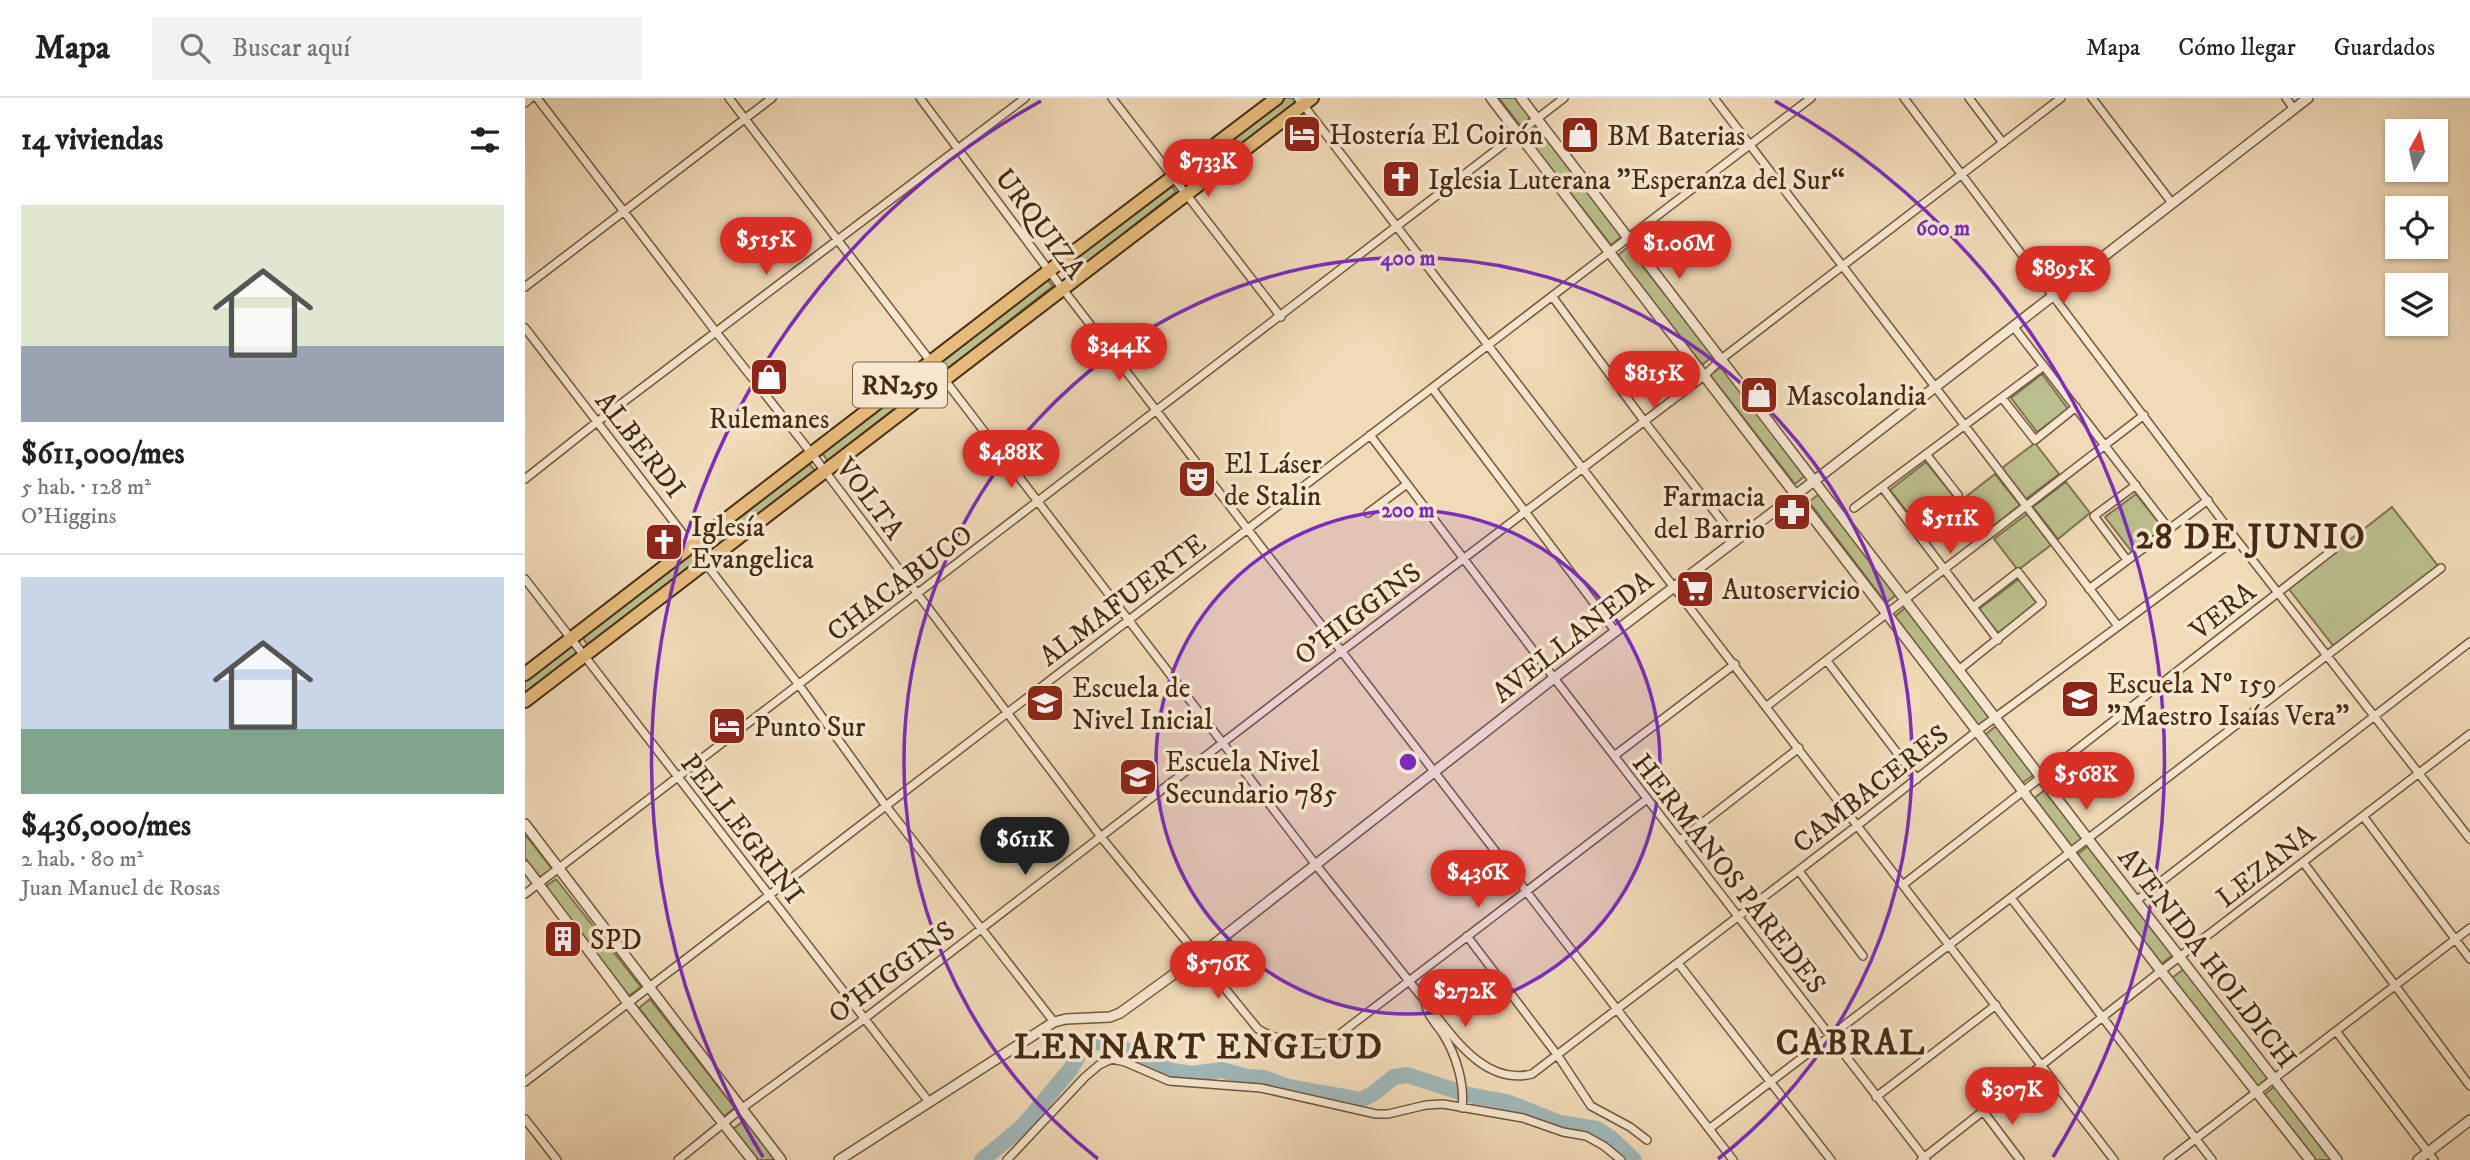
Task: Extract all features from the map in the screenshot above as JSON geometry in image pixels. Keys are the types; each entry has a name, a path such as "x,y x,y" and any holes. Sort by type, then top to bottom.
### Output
{"highway":[{"name":"RN259","path":"525,674 1277,98"},
{"name":"RN259","path":"525,701 1187,194 1305,100"}],"street":[{"path":"525,103 531,98"},
{"name":"VOLTA","path":"537,98 812,454 1101,837 1258,1029 1267,1035 1301,1042 1328,1043 1408,981"},
{"path":"729,98 1316,865 1425,1001 1426,1012 1444,1036 1462,1082 1462,1108"},
{"path":"525,287 772,98"},
{"name":"URQUIZA","path":"921,98 1062,288 1733,1160"},
{"path":"525,479 1025,98"},
{"path":"1112,98 1281,317"},
{"name":"AVENIDA HOLDICH","path":"1490,98 2161,971 2310,1160"},
{"name":"AVENIDA HOLDICH","path":"1521,98 2179,958 2337,1160"},
{"name":"CHACABUCO","path":"525,894 1564,98"},
{"path":"1714,98 2118,626"},
{"name":"ALMAFUERTE","path":"525,1082 1811,98"},
{"path":"1905,98 2207,500 2470,839"},
{"path":"1969,98 2003,143"},
{"name":"O'HIGGINS","path":"678,1160 741,1109 864,1019 1524,511 1704,376 1720,360 2061,98"},
{"path":"2092,98 2172,203"},
{"path":"2286,98 2294,109"},
{"name":"AVELLANEDA","path":"839,1160 1054,1022 1110,1017 1120,1013 1199,956 1553,678 1814,481 2308,98"},
{"path":"1305,100 1487,345 2114,1160"},
{"path":"1552,296 1644,421 1736,539"},
{"path":"2013,326 2169,529"},
{"name":"ALBERDI","path":"525,328 799,685 886,806 1054,1022"},
{"path":"1854,508 2044,366"},
{"path":"1431,388 1615,631"},
{"path":"2002,398 2035,440 2076,407"},
{"path":"1767,706 2144,415"},
{"name":"HERMANOS PAREDES","path":"1370,435 1923,1159"},
{"path":"1916,532 1958,499 1958,495 1926,454"},
{"path":"1368,513 1407,484"},
{"path":"2127,559 2094,516 2136,485"},
{"path":"1882,487 1998,640"},
{"path":"2089,589 2207,500"},
{"name":"CAMBACERES","path":"1425,1001 1476,1060 1493,1071 1520,1077 1532,1074 1799,871 1977,731 2237,539"},
{"name":"VERA","path":"1904,884 2334,549"},
{"path":"1709,1129 2441,568"},
{"path":"1960,669 2042,603 2018,572 1973,607"},
{"name":"PELLEGRINI","path":"525,579 929,1102"},
{"path":"2136,901 2470,642"},
{"path":"1827,661 1917,779"},
{"path":"1614,756 1735,664"},
{"name":"LEZANA","path":"1923,1159 2161,971 2470,734"},
{"path":"1679,841 1799,748"},
{"path":"1408,981 1647,799"},
{"path":"2363,816 2470,959"},
{"path":"525,824 781,1160"},
{"path":"2303,862 2470,1086"},
{"path":"525,866 628,1003 752,1160"},
{"path":"1799,871 1863,956"},
{"path":"2011,898 2212,1160"},
{"path":"2168,1160 2470,928"},
{"path":"1467,936 1557,1056 1591,1107 1637,1131 1647,1140"},
{"path":"1678,963 1831,1160"},
{"path":"1877,1097 1996,1005"},
{"path":"2336,1031 2431,1156"},
{"path":"1007,1160 1085,1077 1099,1065 1112,1059 1169,1082 1261,1088 1376,1114 1437,1104 1535,1121 1563,1132 1586,1136 1621,1160"},
{"path":"1983,1111 2020,1160"},
{"path":"525,1119 557,1160"},
{"path":"2418,1160 2431,1156 2470,1120"}],"green space":[{"path":"1284,98 1292,98 1296,103 1188,188 1181,179"},
{"path":"1499,98 1517,98 1531,117 1520,125"},
{"path":"1537,127 1622,236 1611,245 1526,136"},
{"path":"1170,183 1176,192 1068,277 1061,268"},
{"path":"1628,247 1713,356 1702,365 1617,256"},
{"path":"1046,278 1053,286 945,371 938,363"},
{"path":"1721,367 1806,475 1795,484 1710,375"},
{"path":"930,368 936,376 828,461 822,453"},
{"path":"2042,374 2068,409 2037,432 2011,398"},
{"path":"2035,443 2059,474 2026,499 2002,468"},
{"path":"1926,462 1955,498 1918,526 1890,490"},
{"path":"809,463 815,471 707,556 701,548"},
{"path":"1995,474 2020,505 1987,531 1963,499"},
{"path":"2066,482 2090,513 2058,539 2033,507"},
{"path":"1819,494 1896,595 1886,603 1809,502"},
{"path":"2136,494 2163,528 2132,552 2105,517"},
{"path":"2392,507 2439,567 2335,648 2288,588"},
{"path":"2027,514 2051,545 2018,570 1994,539"},
{"path":"691,553 697,562 589,647 583,638"},
{"path":"2019,579 2037,604 1998,633 1979,609"},
{"path":"1905,608 1990,717 1978,726 1894,617"},
{"path":"572,644 578,653 525,695 525,681"},
{"path":"1996,726 2034,775 2022,783 1985,735"},
{"path":"2045,790 2082,839 2070,847 2033,799"},
{"path":"525,834 552,869 540,877 525,858"},
{"path":"2088,846 2173,955 2161,964 2077,855"},
{"path":"556,879 641,987 629,996 545,887"},
{"path":"2184,969 2268,1078 2257,1087 2172,978"},
{"path":"650,999 735,1108 723,1117 639,1008"},
{"path":"2275,1086 2332,1160 2314,1160 2264,1095"},
{"path":"745,1120 776,1160 758,1160 733,1129"}],"waterway":[{"path":"982,1160 1022,1127 1070,1070 1086,1043 1103,1042 1172,1071 1192,1074 1221,1070 1264,1078 1288,1087 1361,1100 1394,1077 1407,1075 1469,1095 1507,1102 1560,1123 1597,1129 1634,1160"}],"place":[{"name":"Hostería El Coirón","path":"1302,134"},
{"name":"BM Baterias","path":"1580,135"},
{"name":"Iglesia Luterana ”Esperanza del Sur“","path":"1401,179"},
{"name":"Rulemanes","path":"769,377"},
{"name":"Mascolandia","path":"1759,395"},
{"name":"El Láser de Stalin","path":"1197,479"},
{"name":"Farmacia del Barrio","path":"1792,512"},
{"name":"Iglesía Evangelica","path":"664,542"},
{"name":"Autoservicio","path":"1695,589"},
{"name":"Escuela Nº 159 \"Maestro Isaías Vera\"","path":"2080,699"},
{"name":"Escuela de Nivel Inicial","path":"1045,703"},
{"name":"Punto Sur","path":"727,726"},
{"name":"Escuela Nivel Secundario 785","path":"1138,777"},
{"name":"SPD","path":"563,939"}],"district":[{"name":"28 DE JUNIO","path":"2251,536"},
{"name":"CABRAL","path":"1851,1042"},
{"name":"LENNART ENGLUD","path":"1199,1046"}]}
